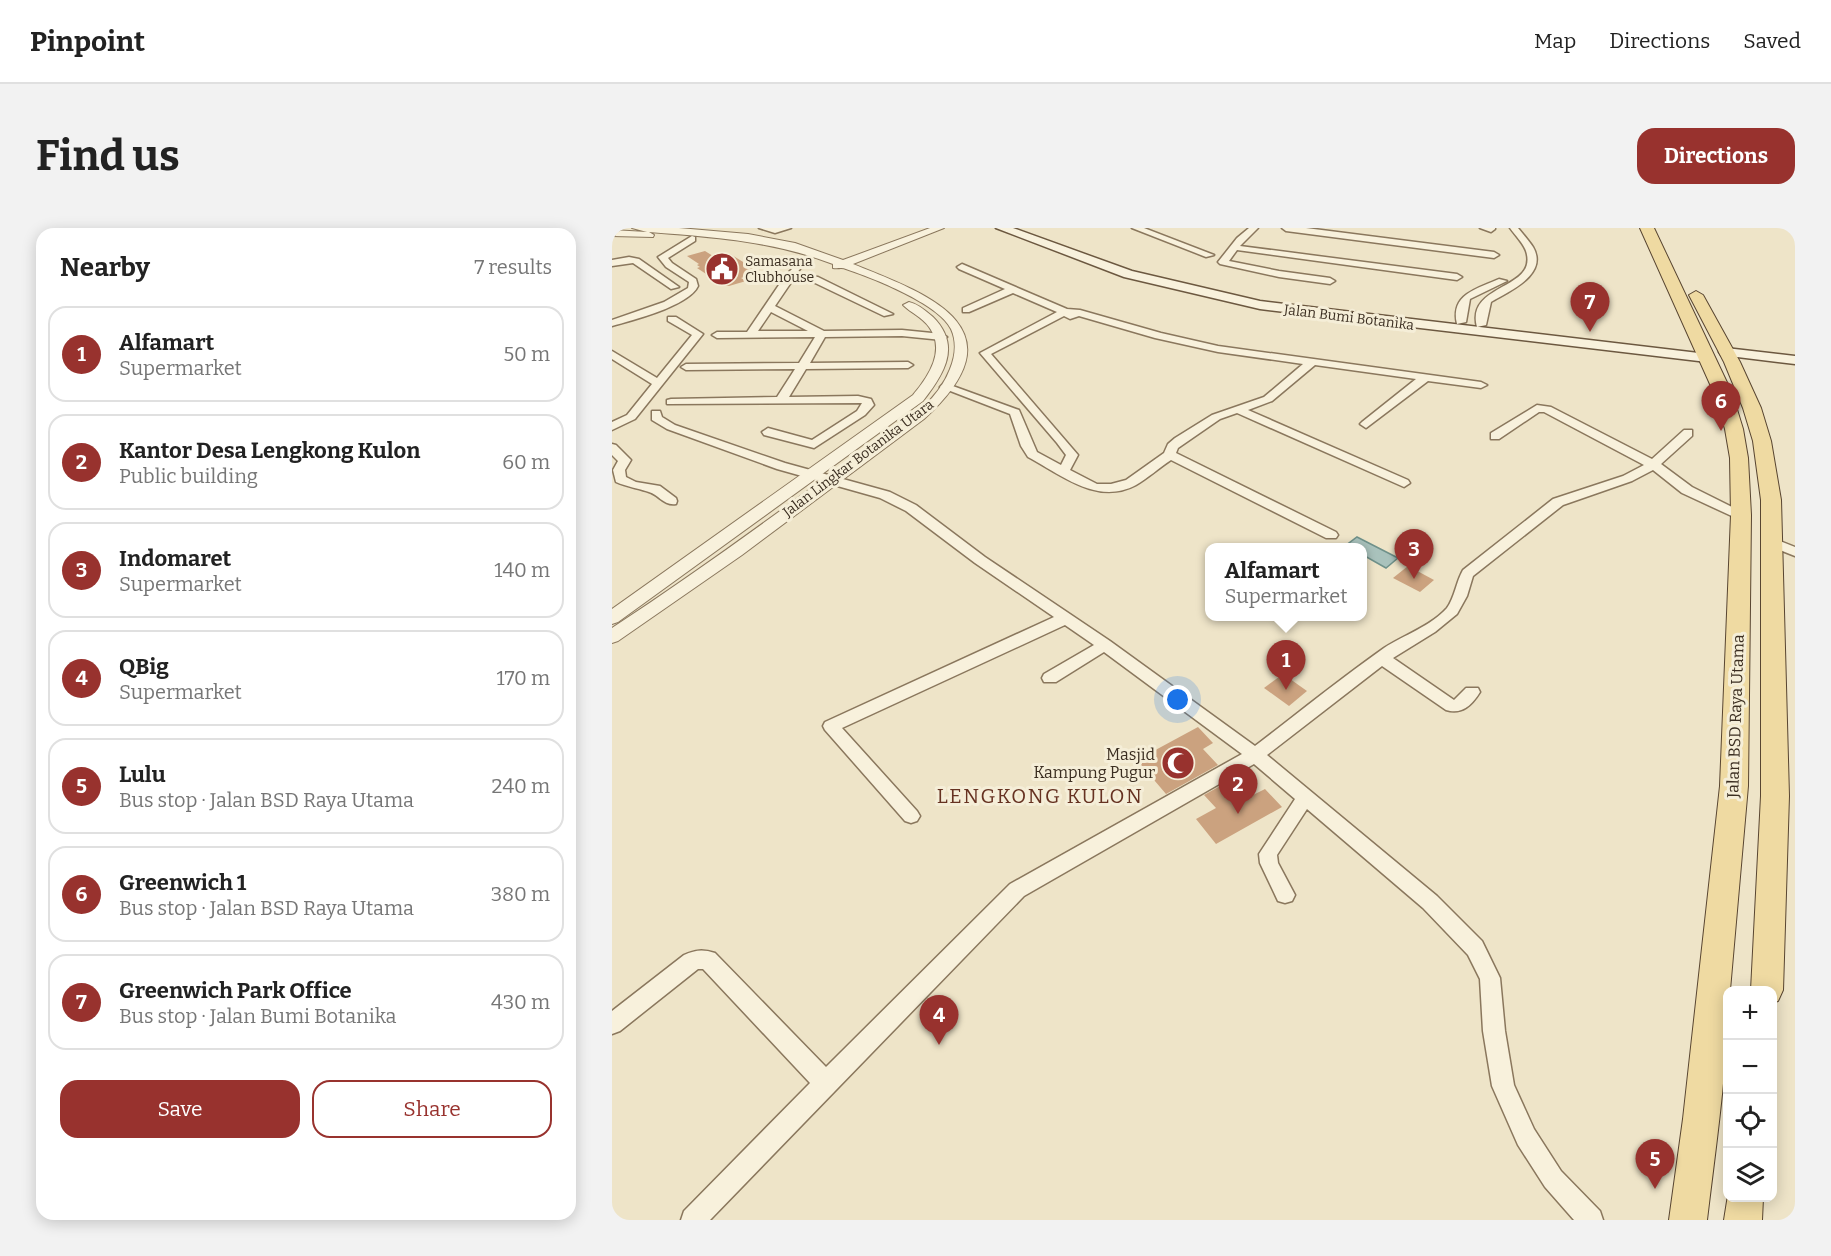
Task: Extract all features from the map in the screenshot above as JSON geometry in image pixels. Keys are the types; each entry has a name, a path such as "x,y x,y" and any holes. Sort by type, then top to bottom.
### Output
{"main road":[{"name":"Jalan Bumi Botanika","path":"1002,228 1128,274 1262,302 1358,319 1717,355"},
{"name":"Jalan Bumi Botanika","path":"1024,228 1094,255 1262,302 1461,322 1717,355"},
{"name":"Jalan BSD Raya Utama","path":"1647,228 1717,355 1752,408 1762,441 1771,500 1775,796 1767,986"},
{"name":"Jalan BSD Raya Utama","path":"1687,276 1717,355 1723,393 1734,429 1739,458 1741,515 1734,786 1701,1119 1688,1220"},
{"path":"1717,355 1795,360"},
{"path":"1717,355 1795,369"},
{"path":"1734,786 1775,796"},
{"path":"1743,1220 1745,1202"}],"street":[{"name":"Jalan Lingkar Botanika Utara","path":"612,637 830,482 922,412 943,391 955,374 960,357 957,327 952,320 927,302 835,266 780,250 689,233 637,228"},
{"path":"763,228 775,230 787,228"},
{"path":"835,266 939,228"},
{"path":"1136,228 1209,255"},
{"path":"1254,228 1240,240 1223,262 1269,272 1330,281"},
{"path":"1286,228 1458,277"},
{"path":"1366,252 1379,228"},
{"path":"1481,325 1487,300 1525,278 1530,268 1532,258 1530,249 1514,228"},
{"name":"Jalan Lingkar Botanika Utara","path":"612,233 689,233"},
{"path":"612,323 691,292 694,287 693,281 669,265 663,257 689,233"},
{"path":"1240,249 1494,255"},
{"path":"612,263 636,261 674,287"},
{"name":"Jalan Lingkar Botanika Utara","path":"612,618 904,410 923,392 939,371 942,337 929,318 835,266"},
{"path":"962,267 1065,312 1071,318 1152,341 1307,367 1481,385"},
{"path":"750,335 795,268"},
{"path":"1461,322 1464,301 1467,297 1530,268"},
{"path":"788,278 815,279 888,315"},
{"path":"966,310 1013,289"},
{"path":"769,307 822,334"},
{"path":"1064,472 1072,455 985,353 1065,312"},
{"path":"902,333 929,318"},
{"path":"612,426 631,417 698,334 672,319"},
{"path":"717,335 902,333 942,337"},
{"path":"781,400 822,334"},
{"path":"612,354 658,383"},
{"path":"686,367 908,365"},
{"path":"943,391 1004,418 1019,420 1027,446 1032,454 1095,488 1111,488 1130,483 1170,455 1172,447 1179,441 1216,417 1268,399 1307,367"},
{"path":"1366,424 1425,378"},
{"path":"671,402 858,399 867,401 868,405 861,413 828,435 786,437 768,432"},
{"path":"1495,436 1537,408 1542,408 1654,465 1687,490 1741,515"},
{"path":"1237,409 1404,483"},
{"path":"656,413 656,418 671,427 830,482 896,499 1104,645 1255,755 1430,902 1475,948 1490,978 1494,1031 1503,1086 1526,1137 1553,1179 1591,1220"},
{"path":"693,1220 825,1082 964,944 993,911 1017,890 1255,755 1382,658 1430,628 1452,610 1460,597 1463,581 1468,573 1558,502 1575,493 1636,475 1654,465 1688,433"},
{"path":"612,448 625,460 619,470 620,478 633,485 655,489 671,501"},
{"path":"1170,455 1331,535"},
{"path":"1772,542 1795,552"},
{"path":"911,816 831,726 1066,618"},
{"path":"1050,678 1104,645"},
{"path":"1382,658 1452,706 1462,704 1472,692"},
{"path":"1285,895 1269,863 1268,854 1305,798"},
{"path":"612,1024 691,962 698,959 708,960 825,1082"}],"water":[{"path":"1357,537 1398,558 1386,568 1367,557 1367,543 1349,543"}],"building":[{"name":"Samasana Clubhouse","path":"705,251 713,256 730,254 753,268 748,272 752,274 741,278 746,281 729,286 723,285 697,268 700,267 697,265 699,264 687,256"},
{"path":"1408,566 1434,580 1420,592 1393,578"},
{"path":"1283,674 1307,691 1289,706 1264,688"},
{"name":"Masjid Kampung Pugur","path":"1198,727 1213,743 1203,749 1218,765 1166,794 1137,760"},
{"path":"1231,780 1247,798 1265,789 1282,807 1216,844 1196,819 1216,808 1204,795"}],"place":[{"name":"Samasana Clubhouse","path":"722,269"},
{"name":"Greenwich Park Office","path":"1590,332"},
{"name":"Greenwich 1","path":"1721,431"},
{"name":"Indomaret","path":"1414,579"},
{"name":"Alfamart","path":"1286,690"},
{"name":"Masjid Kampung Pugur","path":"1178,763"},
{"name":"Kantor Desa Lengkong Kulon","path":"1238,814"},
{"name":"QBig","path":"939,1045"},
{"name":"Lulu","path":"1655,1189"}],"district":[{"name":"LENGKONG KULON","path":"1040,796"}]}
